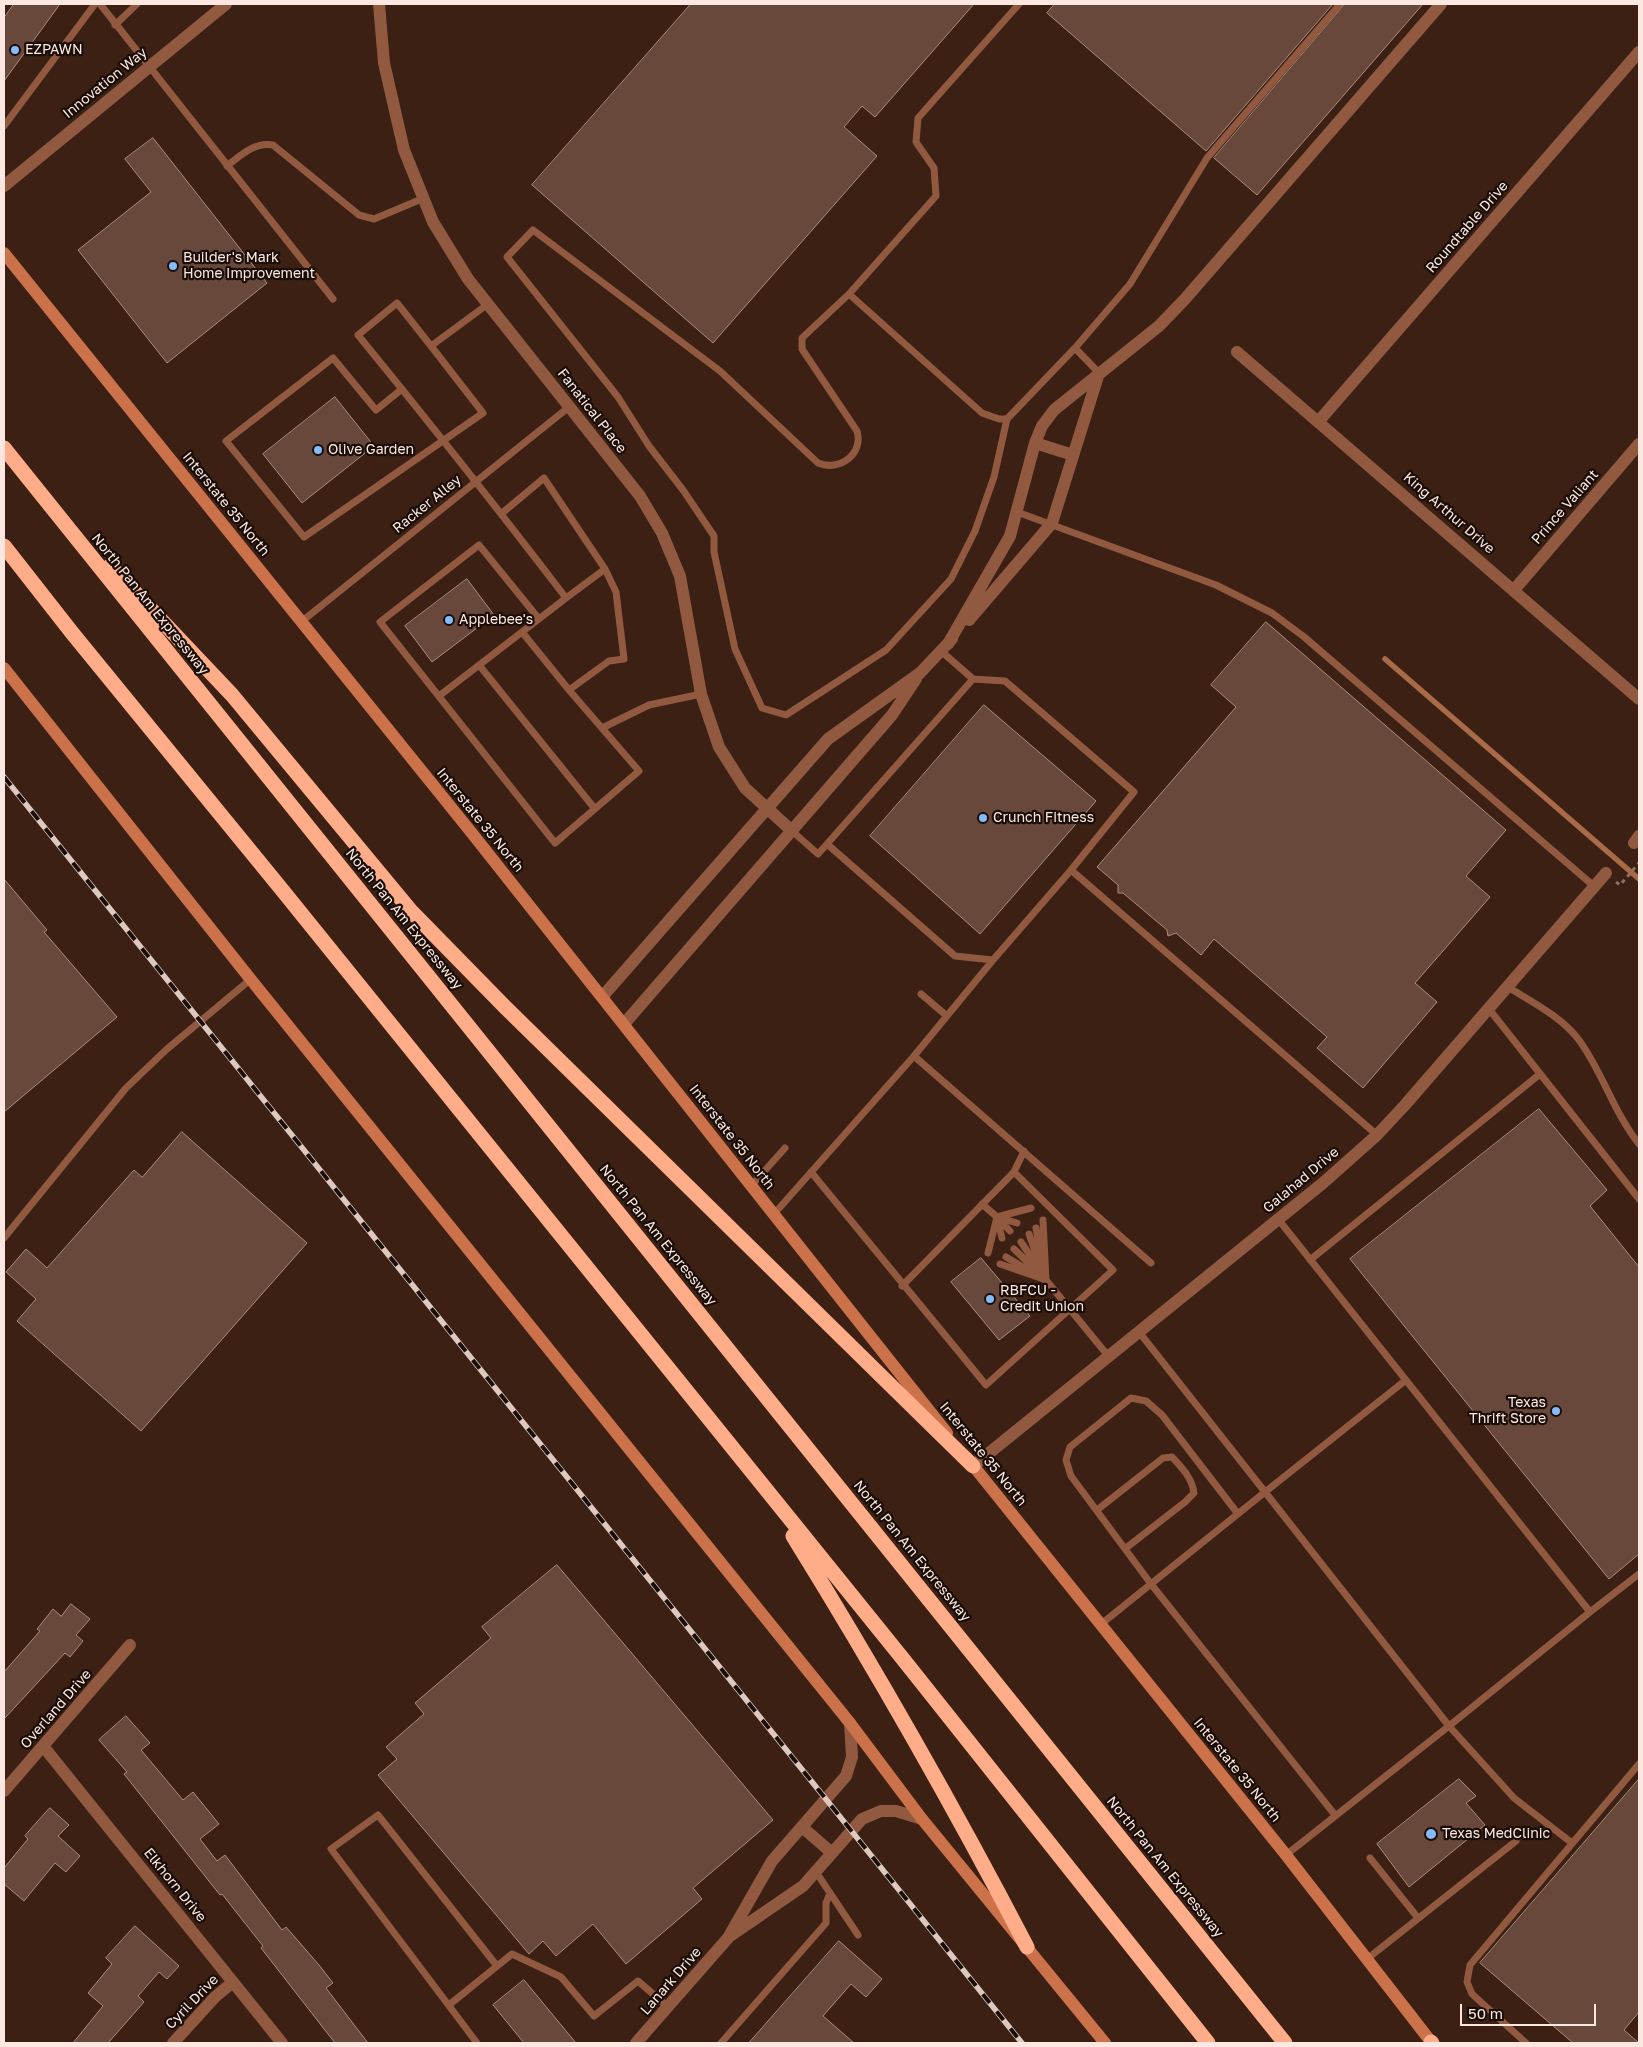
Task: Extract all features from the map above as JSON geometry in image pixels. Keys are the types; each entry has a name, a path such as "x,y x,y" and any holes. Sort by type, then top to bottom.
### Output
{"highway":[{"name":"North Pan Am Expressway","path":"4,448 1285,2043"},
{"path":"30,480 232,695 341,829 411,911 526,1028 973,1466"},
{"path":"4,546 760,1483 1208,2043"},
{"path":"760,1483 854,1636 967,1833 1027,1947"}],"main road":[{"name":"Interstate 35 North","path":"4,253 624,1024 973,1466 1286,1855 1431,2043"},
{"path":"4,668 251,979 850,1723 922,1819 1105,2043"}],"street":[{"name":"Innovation Way","path":"4,186 226,4"},
{"name":"Fanatical Place","path":"379,4 384,63 404,150 433,222 458,262 488,304 640,496 662,533 680,576 701,694 719,747 745,788 792,831"},
{"path":"944,647 1010,536 1035,443 1042,426 1054,410 1159,326 1441,4"},
{"name":"Roundtable Drive","path":"1318,422 1639,52"},
{"name":"King Arthur Drive","path":"1237,352 1639,699"},
{"path":"624,1024 892,715 920,673 1052,523 1099,373"},
{"path":"1035,443 1073,455"},
{"name":"Prince Valiant","path":"1514,590 1639,444"},
{"path":"602,997 828,739 920,673"},
{"name":"Galahad Drive","path":"973,1466 1109,1358 1377,1136 1606,873"},
{"name":"Overland Drive","path":"4,1791 130,1646"},
{"name":"Lanark Drive","path":"636,2043 728,1938 772,1861 846,1776 852,1757 850,1723"},
{"name":"Elkhorn Drive","path":"43,1746 282,2043"},
{"name":"Lanark Drive","path":"728,1938 803,1886 862,1819 872,1814 896,1810 922,1819"},
{"path":"802,1827 832,1853"},
{"name":"Cyril Drive","path":"173,2043 215,1997 233,1982"}],"lane":[{"path":"4,126 95,4"},
{"path":"100,4 333,299"},
{"path":"116,25 137,4"},
{"path":"1019,4 918,118 916,142 934,168 936,196 849,294 802,338 801,344 858,437 854,455 846,461 831,466 818,463 720,371 532,230 507,257 618,397 649,446 684,490 714,536 714,552 735,649 762,708 786,715 886,650 950,579 975,531 994,477 1007,419 1075,348 1130,284 1207,158 1340,4"},
{"path":"227,166 251,148 263,144 273,145 359,215 374,219 424,198"},
{"path":"849,294 982,413 999,419 1007,419"},
{"path":"402,389 376,410 333,358 226,440 304,537 445,442 483,413 397,303 358,335 402,389 445,442 477,481 566,598"},
{"path":"431,346 488,304"},
{"path":"1075,348 1099,373"},
{"name":"Racker Alley","path":"301,622 569,407"},
{"path":"501,514 544,478 605,569 616,592 624,659 609,661 569,690"},
{"path":"1017,512 1052,523 1216,584 1272,613 1303,636 1595,887"},
{"path":"522,632 569,690 640,770 555,843 380,622 478,545 539,619"},
{"path":"439,696 605,569"},
{"path":"774,1214 914,1056 993,960 1071,870 1134,792 1005,681 973,679 944,647"},
{"path":"479,665 595,809"},
{"path":"792,831 818,854 973,679"},
{"path":"602,728 649,705 701,694"},
{"path":"827,844 955,956 993,960"},
{"path":"1071,870 1377,1136"},
{"path":"4,1238 126,1088 168,1049 251,979"},
{"path":"1508,987 1552,1014 1578,1040 1628,1130 1639,1144"},
{"path":"921,994 947,1016"},
{"path":"1489,1009 1639,1198"},
{"path":"914,1056 1151,1263"},
{"path":"1310,1260 1540,1074"},
{"path":"752,1186 785,1148"},
{"path":"902,1286 1014,1172 1024,1151"},
{"path":"812,1172 902,1286 986,1385 1113,1270 1014,1172"},
{"path":"982,1204 1010,1231"},
{"path":"996,1217 1031,1208"},
{"path":"996,1217 1024,1216"},
{"path":"996,1217 1017,1223"},
{"path":"996,1217 1002,1238"},
{"path":"995,1246 996,1217"},
{"path":"988,1253 996,1217"},
{"path":"1278,1219 1590,1612"},
{"path":"1043,1220 1046,1280"},
{"path":"1036,1228 1046,1280"},
{"path":"1029,1234 1046,1280"},
{"path":"1022,1242 1046,1280"},
{"path":"1014,1249 1046,1280 1109,1358"},
{"path":"1006,1257 1046,1280"},
{"path":"1000,1264 1046,1280"},
{"path":"1139,1332 1449,1726 1514,1798 1572,1843"},
{"path":"1100,1624 1406,1380"},
{"path":"1238,1514 1162,1415 1146,1401 1131,1398 1070,1447 1066,1460 1071,1476 1151,1584 1335,1815"},
{"path":"1097,1510 1163,1458 1172,1457 1185,1471 1192,1484 1194,1493 1126,1548"},
{"path":"1286,1855 1639,1574"},
{"path":"1526,2043 1472,1994 1467,1982 1470,1965 1639,1764"},
{"path":"477,2043 331,1849 378,1814 497,1966"},
{"path":"1367,1959 1516,1841"},
{"path":"1370,1858 1418,1918"},
{"path":"816,1872 858,1935"},
{"path":"721,2043 826,1923 826,1903 830,1893"},
{"path":"449,2004 512,1954 561,1977 594,2016 638,1981 668,2007"}],"path":[{"path":"1624,881 1639,863"}],"building":[{"name":"EZPAWN","path":"14,4 60,4 4,81 4,18"},
{"path":"691,4 974,4 875,117 862,106 844,127 877,156 713,343 532,185"},
{"path":"1055,4 1333,4 1206,151 1047,13"},
{"path":"1345,4 1423,4 1257,195 1214,158"},
{"name":"Builder's Mark Home Improvement","path":"153,138 267,283 167,363 78,250 151,192 125,159"},
{"name":"Olive Garden","path":"335,397 374,446 302,503 263,454"},
{"name":"Applebee's","path":"467,579 494,615 432,662 405,626"},
{"path":"1266,622 1506,830 1466,876 1490,897 1415,983 1437,1002 1363,1088 1317,1048 1327,1037 1214,939 1201,955 1176,933 1168,936 1167,930 1123,893 1118,893 1118,885 1097,867 1236,707 1211,685"},
{"name":"Crunch Fitness","path":"984,705 1096,801 980,934 870,836"},
{"path":"4,879 47,930 44,932 117,1017 4,1112"},
{"name":"Texas Thrift Store","path":"1539,1109 1607,1190 1590,1206 1639,1267 1639,1554 1609,1579 1350,1259"},
{"path":"182,1132 307,1243 141,1431 17,1321 36,1299 6,1272 26,1249 47,1268 134,1170 142,1177"},
{"name":"RBFCU - Credit Union","path":"981,1258 1030,1316 999,1340 951,1282"},
{"path":"557,1565 773,1820 693,1888 702,1899 626,1964 593,1924 556,1956 543,1941 529,1954 378,1775 397,1759 386,1747 424,1714 415,1703 491,1638 482,1627"},
{"path":"71,1604 90,1619 76,1635 83,1641 70,1657 65,1653 4,1719 4,1672 40,1631 37,1629 53,1609 61,1616"},
{"path":"126,1716 150,1743 141,1750 183,1800 193,1792 219,1824 200,1839 217,1861 225,1855 282,1930 286,1927 319,1965 333,1983 326,1988 368,2043 335,2043 261,1948 263,1946 124,1774 127,1772 99,1740"},
{"name":"Texas MedClinic","path":"1459,1779 1476,1796 1466,1803 1485,1825 1409,1887 1377,1844"},
{"path":"1639,1779 1639,2012 1624,2030 1639,2043 1573,2043 1480,1963"},
{"path":"50,1808 69,1825 58,1836 80,1856 66,1872 55,1863 24,1901 4,1884 4,1868 28,1839 25,1836"},
{"path":"135,1926 179,1966 167,1979 159,1972 138,1996 144,2002 108,2043 73,2043 103,2006 88,1993 112,1964 106,1958"},
{"path":"839,1941 882,1979 866,1997 851,1984 823,2016 854,2043 749,2043"},
{"path":"524,1980 576,2043 524,2043 493,2005"}],"waterway":[{"path":"1385,659 1639,879"}],"railway":[{"path":"4,777 1022,2043"}],"place":[{"name":"EZPAWN","path":"15,50"},
{"name":"Builder's Mark Home Improvement","path":"173,266"},
{"name":"Olive Garden","path":"318,450"},
{"name":"Applebee's","path":"449,620"},
{"name":"Crunch Fitness","path":"983,818"},
{"name":"RBFCU - Credit Union","path":"990,1299"},
{"name":"Texas Thrift Store","path":"1556,1411"},
{"name":"Texas MedClinic","path":"1431,1834"}]}
